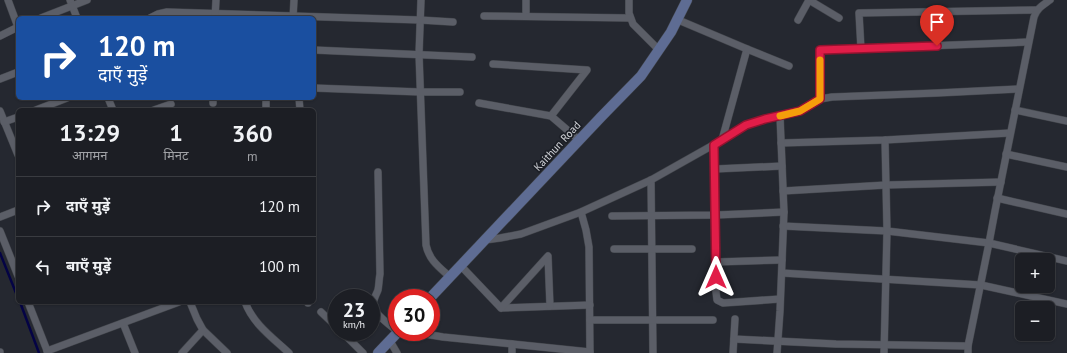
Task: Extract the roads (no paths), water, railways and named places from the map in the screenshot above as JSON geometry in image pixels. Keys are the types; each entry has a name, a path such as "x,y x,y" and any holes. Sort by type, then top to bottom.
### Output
{"street":[{"path":"8,0 16,22"},
{"path":"46,16 71,3 87,0"},
{"path":"154,16 167,12 215,16 216,0"},
{"path":"293,16 294,0"},
{"path":"421,0 419,54 426,245 429,255 450,278"},
{"path":"526,0 526,16"},
{"path":"629,0 630,18 637,28 659,50"},
{"name":"Kaithun Road","path":"439,289 641,76 671,32 686,0"},
{"path":"798,20 809,0 839,18"},
{"path":"734,339 836,344 885,344 968,349 1028,42 1037,10 1050,0"},
{"path":"71,3 76,16"},
{"path":"861,49 859,13 1037,10"},
{"path":"484,16 630,18"},
{"path":"316,18 453,22"},
{"path":"676,19 789,66"},
{"path":"0,36 16,28"},
{"path":"820,99 820,50 1028,42"},
{"path":"722,140 747,49"},
{"path":"316,50 472,57"},
{"path":"493,64 587,70 551,116"},
{"path":"0,79 16,73"},
{"path":"316,88 460,92"},
{"path":"485,240 520,234 581,212 651,180 714,145 746,125 800,111 820,99 832,97 1019,89"},
{"path":"41,108 62,100"},
{"path":"479,103 551,116 579,140"},
{"path":"160,108 171,104"},
{"path":"1015,110 1067,121"},
{"path":"0,111 16,150"},
{"path":"777,353 784,226 780,116"},
{"path":"4,122 16,118"},
{"path":"781,143 885,140 1010,133"},
{"path":"884,353 887,231 885,140"},
{"path":"714,145 717,300 723,303 780,299"},
{"path":"1006,154 1067,167"},
{"path":"715,169 782,166"},
{"path":"378,172 380,274 373,306 377,314 388,324"},
{"path":"651,180 652,353"},
{"path":"783,191 886,185 1001,182"},
{"path":"997,198 1067,214"},
{"path":"0,217 16,211"},
{"path":"440,336 590,352 589,247 581,212"},
{"path":"612,216 716,216 784,212"},
{"path":"784,226 887,231 989,243 1067,261"},
{"path":"0,231 16,271"},
{"path":"614,249 692,249"},
{"path":"501,308 548,256 550,306"},
{"path":"716,262 782,260"},
{"path":"461,266 501,308 590,304"},
{"path":"782,274 981,285 1067,304"},
{"path":"29,304 47,352 174,304"},
{"path":"191,304 203,330 227,353"},
{"path":"246,304 253,318 289,353"},
{"path":"321,312 328,319"},
{"path":"733,353 735,319"},
{"path":"590,320 713,320"},
{"path":"123,323 135,353"},
{"path":"182,353 203,330"},
{"path":"351,341 363,353"},
{"path":"378,353 390,341 397,353"},
{"path":"512,344 512,353"}],"waterway":[{"path":"0,253 16,293"},
{"path":"21,304 39,353"}]}
